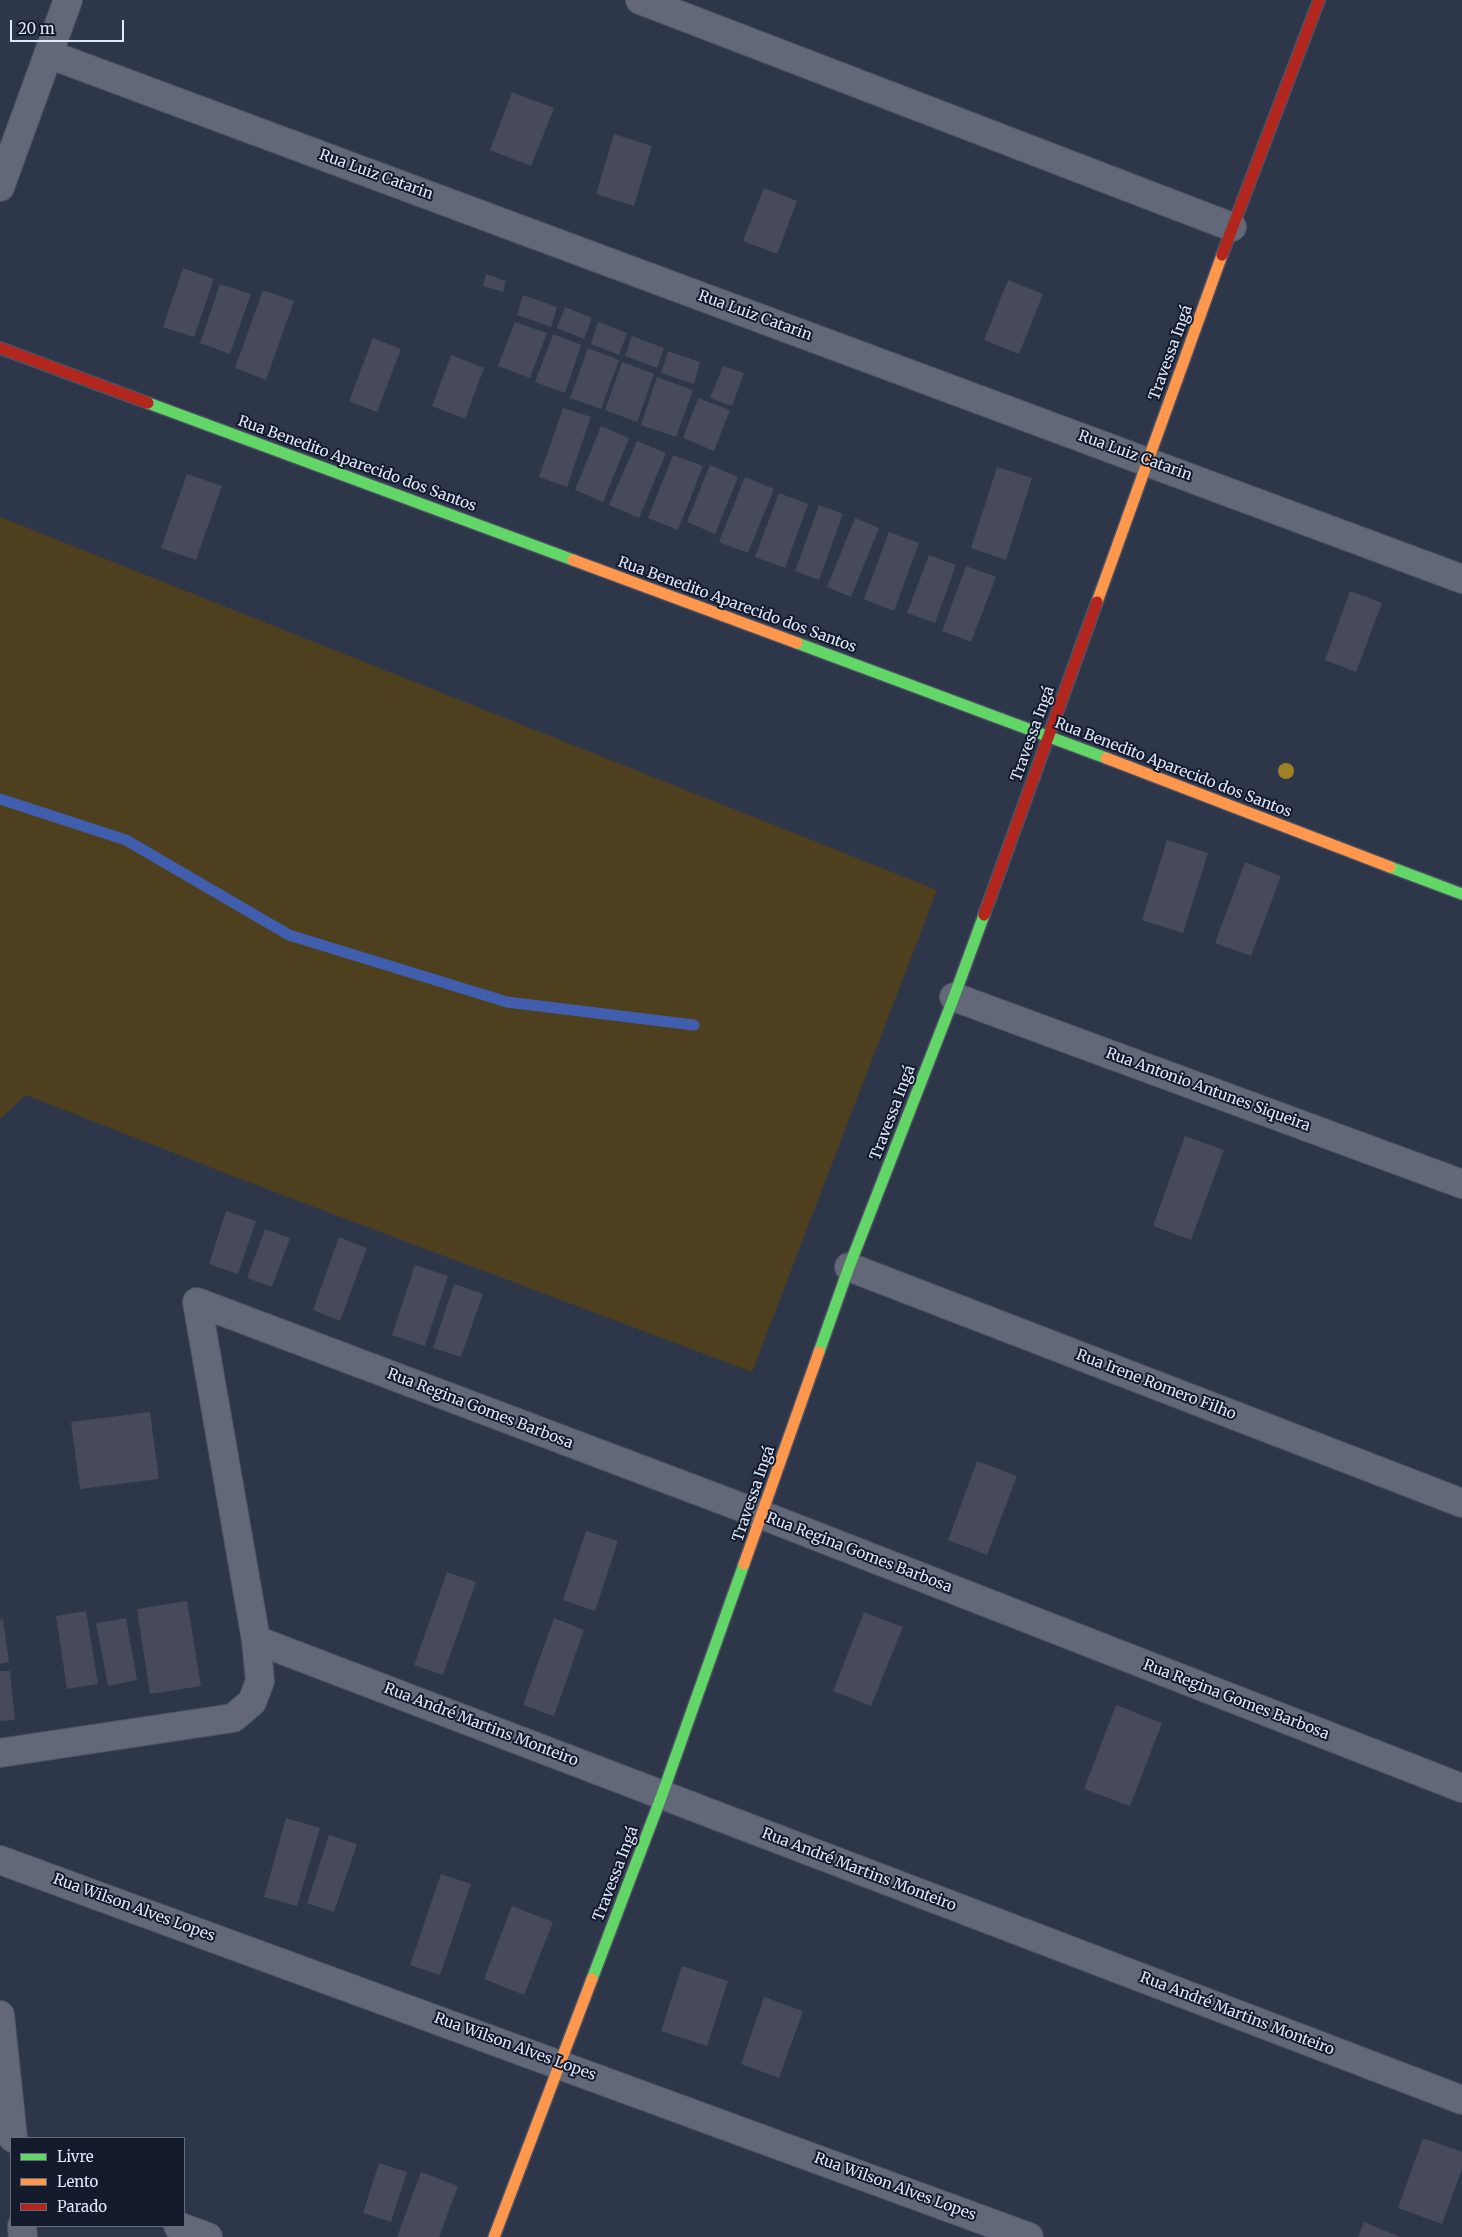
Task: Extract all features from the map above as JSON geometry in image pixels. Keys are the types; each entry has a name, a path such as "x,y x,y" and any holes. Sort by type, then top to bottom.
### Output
{"street":[{"path":"0,187 68,0"},
{"path":"640,0 1232,227"},
{"name":"Travessa Ingá","path":"494,2237 662,1795 849,1266 954,997 1232,227 1319,0"},
{"name":"Rua Luiz Catarin","path":"48,54 1462,579"},
{"name":"Rua Benedito Aparecido dos Santos","path":"0,348 1048,736 1462,894"},
{"name":"Rua Antonio Antunes Siqueira","path":"954,997 1462,1184"},
{"name":"Rua Irene Romero Filho","path":"849,1266 1462,1503"},
{"name":"Rua Regina Gomes Barbosa","path":"256,1640 197,1302 762,1516 1462,1788"},
{"path":"0,1753 233,1718 252,1702 260,1681 256,1640"},
{"name":"Rua André Martins Monteiro","path":"256,1640 1462,2100"},
{"name":"Rua Wilson Alves Lopes","path":"0,1860 560,2063 1029,2237"},
{"path":"0,2015 13,2137"},
{"path":"181,2227 208,2237"}],"shaded area":[{"path":"0,517 937,890 752,1372 248,1182 26,1095 0,1119"}],"building":[{"path":"512,92 554,108 531,166 490,150"},
{"path":"614,134 652,146 634,206 596,194"},
{"path":"764,188 797,201 777,254 743,241"},
{"path":"183,268 214,279 194,337 163,327"},
{"path":"486,274 506,281 503,292 483,286"},
{"path":"1008,280 1043,294 1019,354 984,340"},
{"path":"220,284 251,294 230,354 200,343"},
{"path":"263,290 294,301 266,380 235,368"},
{"path":"523,295 557,307 551,327 517,315"},
{"path":"565,307 592,318 584,339 557,328"},
{"path":"515,322 547,333 530,378 498,366"},
{"path":"598,322 627,333 619,355 591,344"},
{"path":"553,334 581,345 565,393 535,382"},
{"path":"632,336 664,348 657,368 625,356"},
{"path":"373,338 401,349 377,412 349,401"},
{"path":"588,348 619,360 601,409 570,398"},
{"path":"668,351 700,362 694,384 661,373"},
{"path":"451,355 484,368 465,419 432,406"},
{"path":"622,362 654,374 637,422 605,410"},
{"path":"723,366 744,373 732,406 710,398"},
{"path":"657,377 693,390 676,437 641,425"},
{"path":"698,398 730,410 714,451 683,438"},
{"path":"563,408 591,417 567,487 539,477"},
{"path":"601,426 629,438 603,502 575,490"},
{"path":"637,441 666,453 639,518 609,505"},
{"path":"673,455 703,466 678,530 648,518"},
{"path":"710,465 738,477 715,534 687,522"},
{"path":"997,467 1032,478 1006,560 971,548"},
{"path":"187,474 222,486 196,560 161,548"},
{"path":"745,477 774,489 748,553 719,542"},
{"path":"779,493 808,504 785,568 755,557"},
{"path":"819,505 843,514 819,580 795,571"},
{"path":"855,518 879,528 851,597 827,587"},
{"path":"889,532 919,543 894,611 864,599"},
{"path":"929,555 956,565 935,623 907,613"},
{"path":"966,566 996,577 971,642 942,631"},
{"path":"1350,591 1382,603 1356,672 1325,660"},
{"path":"1167,840 1208,853 1183,933 1142,920"},
{"path":"1245,862 1281,876 1251,956 1215,943"},
{"path":"1185,1136 1224,1150 1191,1240 1153,1226"},
{"path":"226,1211 256,1221 238,1274 209,1264"},
{"path":"265,1229 290,1238 272,1287 247,1278"},
{"path":"339,1237 367,1248 340,1321 313,1310"},
{"path":"415,1265 448,1276 425,1346 392,1335"},
{"path":"454,1284 483,1294 461,1357 433,1348"},
{"path":"150,1412 159,1479 80,1489 71,1422"},
{"path":"977,1461 1017,1476 987,1555 948,1540"},
{"path":"586,1531 618,1541 595,1611 563,1600"},
{"path":"447,1572 476,1582 443,1675 414,1665"},
{"path":"187,1601 201,1686 150,1694 137,1609"},
{"path":"86,1611 98,1684 67,1689 56,1616"},
{"path":"864,1612 903,1627 871,1706 833,1691"},
{"path":"126,1618 137,1680 108,1686 96,1623"},
{"path":"554,1618 584,1630 554,1716 523,1705"},
{"path":"3,1619 9,1662 0,1664 0,1620"},
{"path":"0,1671 10,1671 15,1720 0,1721"},
{"path":"1116,1705 1162,1723 1130,1806 1084,1789"},
{"path":"286,1818 320,1828 297,1906 264,1897"},
{"path":"329,1835 357,1844 334,1912 307,1903"},
{"path":"441,1874 471,1884 440,1975 410,1965"},
{"path":"512,1906 553,1922 524,1995 484,1979"},
{"path":"682,1966 728,1981 707,2046 661,2031"},
{"path":"764,1997 803,2011 779,2078 741,2064"},
{"path":"1423,2138 1462,2152 1462,2169 1442,2224 1398,2208"},
{"path":"379,2163 407,2172 391,2222 363,2213"},
{"path":"421,2172 458,2186 439,2237 397,2237"},
{"path":"1364,2222 1400,2237 1358,2237"}],"waterway":[{"path":"0,799 126,840 289,935 507,1002 694,1025"}],"traffic: fast":[{"path":"148,403 573,560"},
{"path":"797,643 1106,758"},
{"path":"1390,867 1462,894"},
{"path":"819,1352 849,1267 984,915"},
{"path":"592,1979 662,1795 744,1564"}],"traffic: slow":[{"path":"1097,602 1222,255"},
{"path":"573,560 797,643"},
{"path":"1106,758 1390,867"},
{"path":"744,1564 819,1352"},
{"path":"494,2237 592,1979"}],"traffic: jam":[{"path":"1222,255 1319,0"},
{"path":"0,348 148,403"},
{"path":"984,915 1097,602"}]}
